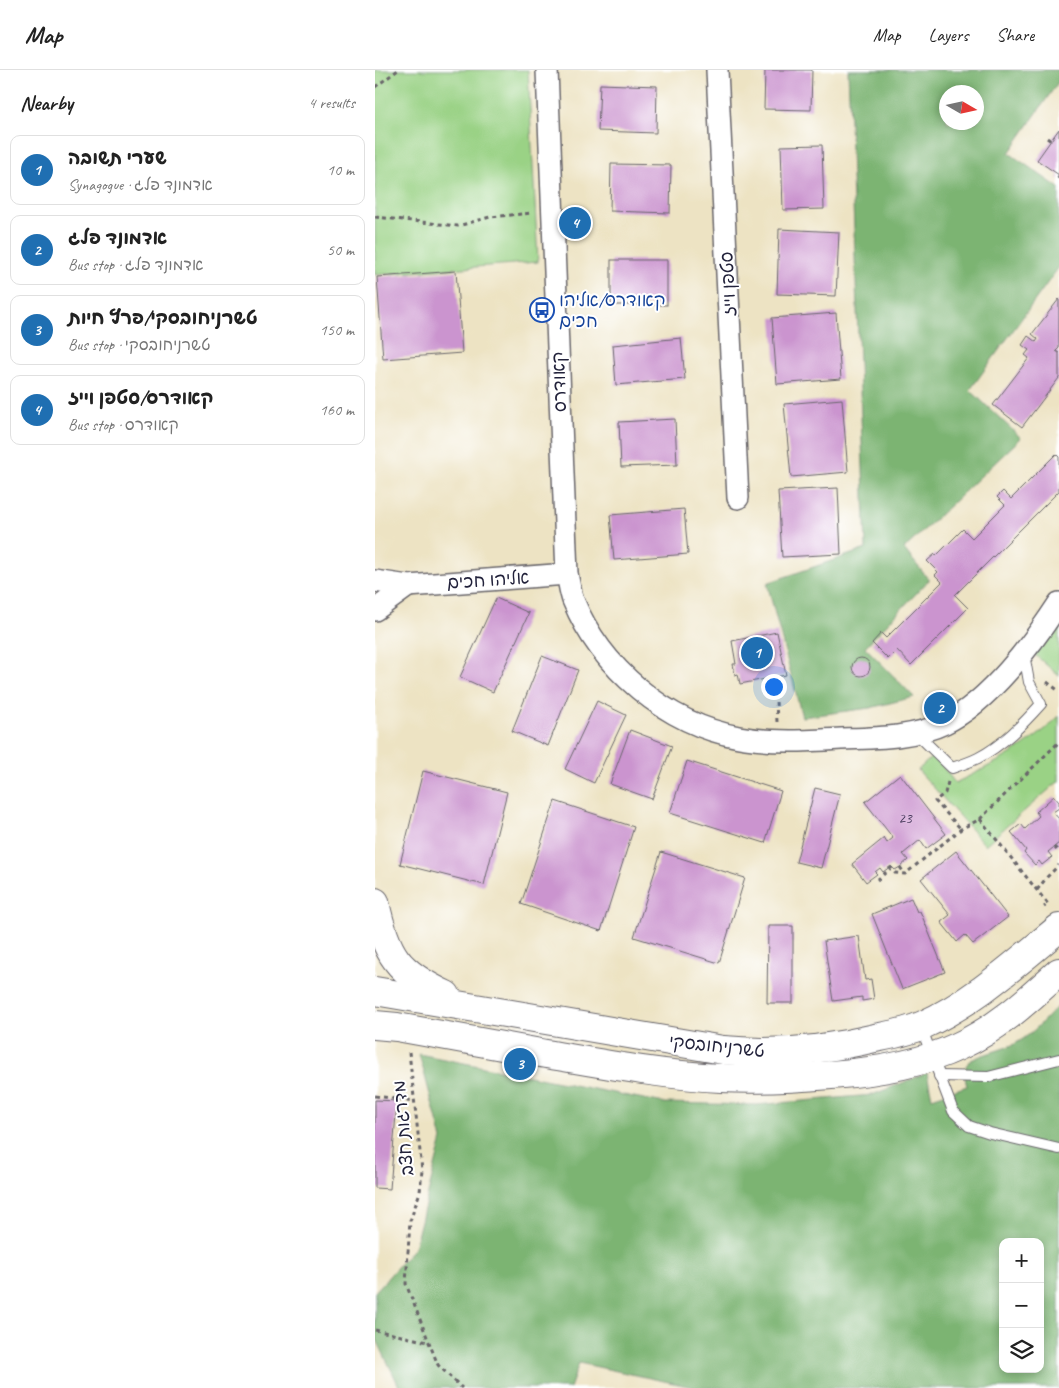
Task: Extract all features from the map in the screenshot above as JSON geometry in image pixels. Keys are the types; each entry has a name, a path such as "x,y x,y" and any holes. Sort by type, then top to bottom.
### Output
{"street":[{"name":"קאודרס","path":"547,70 567,574 572,598 588,628 611,660 643,693 663,707 681,718 718,732 739,737 778,740 867,738 915,733 931,729 959,715 993,686 1023,651 1059,603"},
{"name":"סטפן וייז","path":"717,70 738,498"},
{"name":"אליהו חכים","path":"375,581 408,586 567,574"},
{"path":"375,610 408,586"},
{"path":"375,902 384,935 397,962 416,979 470,1006"},
{"name":"טשרניחובסקי","path":"375,988 679,1043 744,1052 821,1048 850,1044 921,1026 967,1000 1052,917"},
{"name":"טשרניחובסקי","path":"375,1025 397,1027 597,1063 720,1078 767,1079 852,1074 889,1068 936,1066 959,1046 987,1031 1010,1015 1059,972"}],"lane":[{"path":"915,733 952,768 979,758 1003,741 1025,722 1041,704 1029,682 1023,651"},
{"path":"921,1026 953,1111 969,1126 990,1133 1059,1149"},
{"path":"936,1066 988,1077 1059,1058"}],"path":[{"path":"375,87 398,70"},
{"path":"1047,138 1051,140"},
{"path":"375,216 458,226 509,214 552,213"},
{"path":"775,678 778,740"},
{"path":"1049,683 1059,691"},
{"path":"877,880 891,868 895,872 905,874 961,830 980,819 1059,742"},
{"path":"945,793 935,801 961,830"},
{"path":"980,819 1048,904 1052,917"},
{"path":"930,846 934,851"},
{"path":"1055,847 1059,852"},
{"path":"1037,890 1059,865"},
{"path":"900,867 905,874"},
{"name":"מדרגות חצב","path":"410,1058 422,1181 417,1203 410,1221 407,1284 438,1365 462,1388"},
{"path":"375,1096 415,1101"},
{"path":"375,1330 429,1342"}],"green space":[{"path":"375,70 528,70 538,262 375,275"},
{"path":"848,70 1059,70 1059,81 1009,153 1059,188 1059,267 970,390 1021,438 904,549 929,580 865,647 914,697 870,708 802,717 767,583 866,549"},
{"path":"1059,615 1059,676 1033,653"},
{"path":"1059,716 1059,781 985,845 918,770 934,755 955,783 1024,746"},
{"path":"1059,1005 1059,1388 697,1388 579,1363 570,1388 400,1388 375,1336 375,1292 414,1248 442,1139 419,1054 664,1103 756,1105 872,1095 927,1073 932,1098 967,1086 965,1071 966,1065 971,1060 1018,1042 1034,1030"}],"building":[{"path":"765,70 812,70 811,110 764,109"},
{"path":"600,84 657,86 656,133 598,131"},
{"path":"1059,129 1059,175 1037,160"},
{"path":"822,145 824,209 783,210 781,146"},
{"path":"611,164 671,165 670,213 610,211"},
{"path":"779,229 839,232 836,296 777,294"},
{"path":"611,260 667,260 667,305 611,305"},
{"path":"456,271 462,353 383,359 377,277"},
{"path":"1059,299 1059,348 1056,351 1059,353 1059,378 1022,427 993,405 1029,358 1025,355 1029,350 1022,345 1028,336 1036,342 1038,339 1032,334"},
{"path":"836,313 841,379 777,384 772,318"},
{"path":"681,338 685,379 616,385 613,345"},
{"path":"842,399 848,472 791,477 784,404"},
{"path":"675,419 677,465 621,467 619,422"},
{"path":"1056,454 1059,457 1059,491 955,595 968,608 911,665 897,650 888,659 872,643 881,633 886,638 942,582 935,575 938,572 927,561 935,554 936,556 963,529 972,538 1005,505 997,497 1003,491 1011,499"},
{"path":"838,488 841,554 782,557 778,491"},
{"path":"684,509 688,554 614,560 610,515"},
{"path":"496,598 529,613 493,692 460,677"},
{"path":"777,632 786,675 740,684 738,674 735,675 733,664 736,664 732,641"},
{"path":"542,656 578,670 548,746 512,731"},
{"path":"857,658 865,658 870,663 868,674 857,676 852,671 852,663"},
{"path":"597,701 626,715 594,783 565,769"},
{"path":"630,730 672,746 652,799 610,784"},
{"path":"687,761 781,791 765,843 670,813"},
{"path":"423,771 507,792 484,885 400,864"},
{"path":"900,774 946,834 926,849 920,840 903,854 908,860 900,867 895,870 891,866 883,872 880,868 875,872 877,874 866,882 852,864 884,838 887,843 893,838 865,802"},
{"path":"815,788 840,794 821,868 796,862"},
{"path":"1054,796 1059,802 1059,808 1053,812 1059,819 1059,843 1048,852 1052,857 1042,865 1039,861 1035,865 1024,853 1026,850 1011,832 1021,824 1025,829 1039,816 1036,812"},
{"path":"555,801 634,827 601,931 521,904"},
{"path":"956,851 1008,917 973,944 965,935 957,942 941,922 950,915 921,879"},
{"path":"661,852 745,878 719,963 634,937"},
{"path":"911,898 917,912 920,911 945,972 902,989 872,914"},
{"path":"768,926 793,926 793,1003 767,1003"},
{"path":"859,936 865,980 871,979 874,999 862,1001 862,997 833,1001 824,941"},
{"path":"375,1100 397,1101 390,1189 375,1188"}],"place":[{"name":"קאודרס/סטפן וייז","path":"575,223"},
{"name":"קאודרס/אליהו חכים","path":"542,310"},
{"name":"שערי תשובה","path":"757,653"},
{"name":"אדמונד פלג","path":"940,708"},
{"name":"טשרניחובסקי/פרץ חיות","path":"520,1064"}]}
